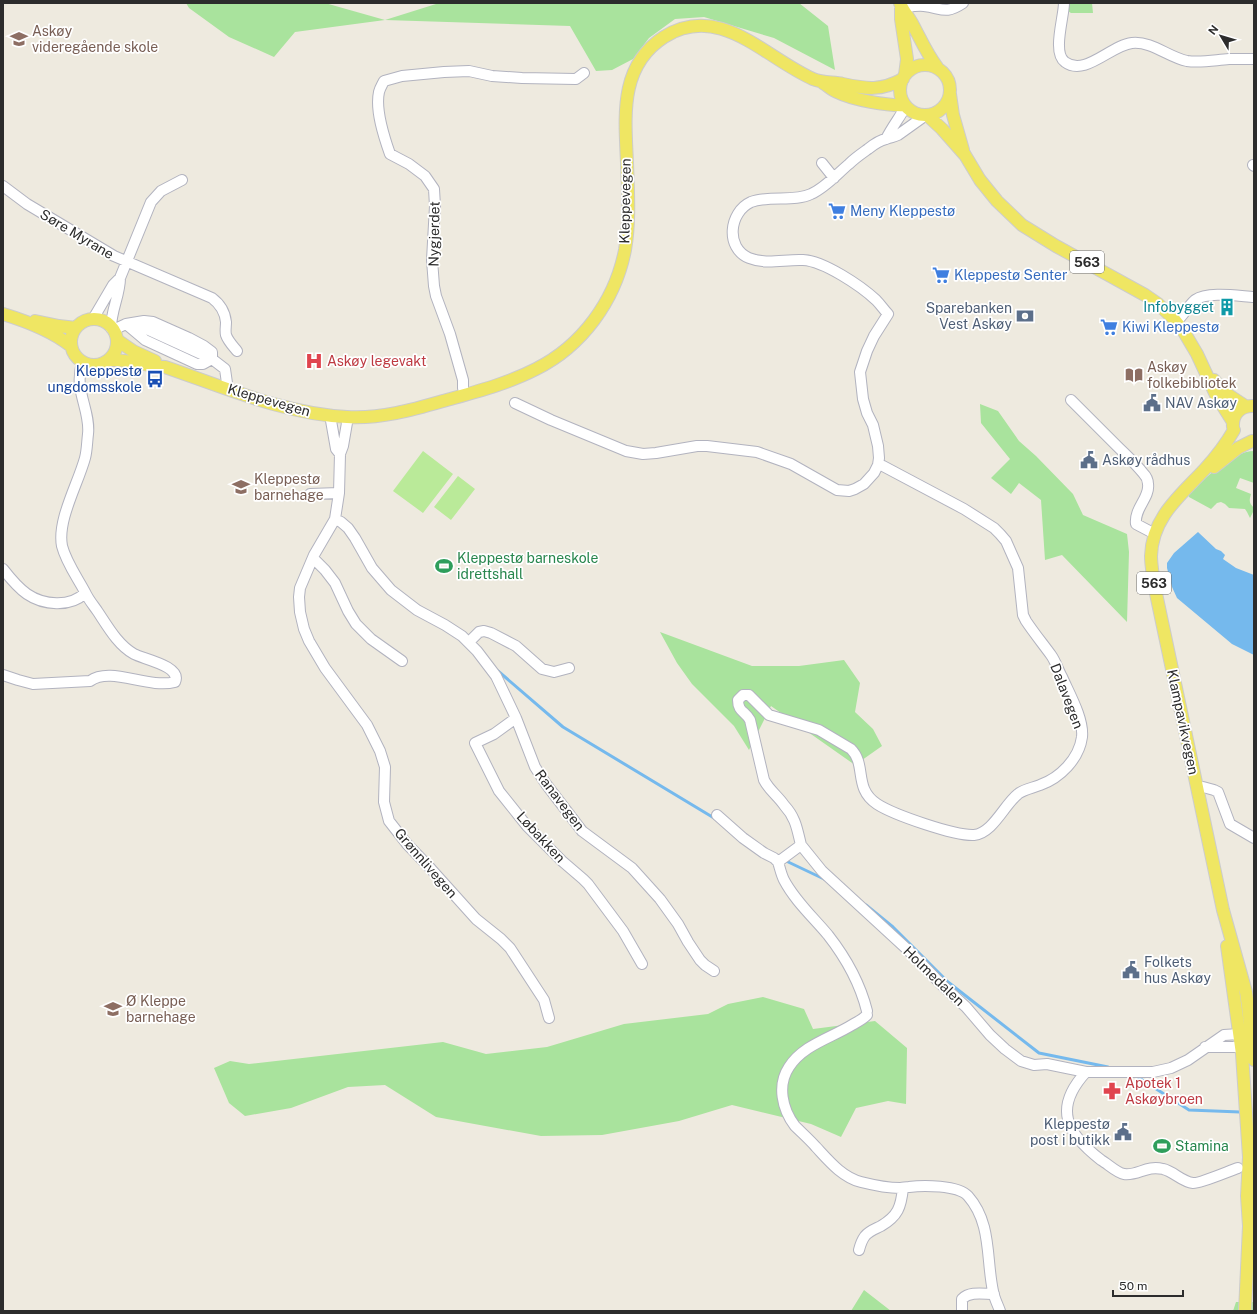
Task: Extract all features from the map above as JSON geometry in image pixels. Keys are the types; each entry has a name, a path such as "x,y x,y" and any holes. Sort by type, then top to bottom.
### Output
{"main road":[{"name":"563","path":"901,6 913,25 928,56 948,79 950,84 953,115 965,155"},
{"path":"901,6 901,19 907,59 900,92 906,106"},
{"name":"Kleppevegen","path":"109,360 125,360 165,367 285,407 309,413 348,417 368,417 392,414 465,395 512,380 550,362 582,335 606,301 618,276 625,248 628,222 625,109 630,82 635,69 643,57 663,38 675,31 688,27 716,27 742,36 801,73 821,81 856,88 878,88 891,85 904,77"},
{"path":"904,77 910,70 918,66 928,65 937,67"},
{"name":"Kleppevegen","path":"821,81 836,92 871,101 906,106"},
{"path":"926,115 938,112 943,108 947,103 950,94"},
{"name":"563","path":"906,106 916,113 926,115 942,129 965,155 980,180 997,201 1022,225 1145,295 1158,304 1176,322 1197,354 1216,395 1234,426 1236,434 1243,439 1253,441"},
{"path":"3,314 25,321 54,335 71,346"},
{"path":"94,319 102,321 114,332 115,350 109,360 102,364 92,365 82,362 76,357 71,346 72,336 76,328 83,322 94,319"},
{"path":"25,321 35,321 76,328"},
{"name":"Kleppevegen","path":"114,332 128,348 157,361 165,367"},
{"name":"563","path":"1206,372 1226,394 1250,405"},
{"name":"563","path":"1234,426 1236,412 1250,405"},
{"name":"Klampavikvegen","path":"1234,426 1218,454 1195,480 1177,496 1161,520 1155,534 1151,556 1154,584 1223,910 1243,979 1248,1006 1254,1060"},
{"name":"Klampavikvegen","path":"1195,480 1238,448 1253,441"},
{"name":"Klampavikvegen","path":"1223,910 1241,1048 1249,1157 1247,1196 1249,1226 1246,1311"},
{"name":"Klampavikvegen","path":"1249,1226 1254,1199"}],"street":[{"path":"901,6 926,6 945,10 958,7 964,3"},
{"path":"1064,3 1059,38 1060,52 1062,60 1069,64 1085,65 1092,63 1109,51 1122,45 1137,42 1148,44 1178,59 1194,62 1254,59"},
{"name":"Nygjerdet","path":"465,395 463,380 452,340 436,296 434,286 432,260 435,192 425,176 409,164 390,154 381,125 379,91 384,81 402,76 444,72 469,71 492,76 576,79 584,73"},
{"path":"886,139 906,106"},
{"path":"515,403 551,420 626,451 643,454 707,446 757,452 791,464 826,484 842,491 855,489 864,484 874,473 878,465 879,458 873,425 867,413 863,399 860,372 874,336 888,314 877,301 857,285 826,267 802,260 768,262 749,258 738,251 733,242 733,227 735,220 744,207 751,202 770,198 810,195 834,178 870,147 886,139 893,138 926,115"},
{"path":"822,163 834,178"},
{"name":"Søre Myrane","path":"3,186 27,204 126,262 151,202 161,191 182,180"},
{"path":"212,359 212,352 204,346 153,322 144,320 126,324 114,332 112,316 120,288 120,278 126,262 216,301 224,312 225,331 227,337 237,351"},
{"path":"94,319 113,285 120,278"},
{"path":"1176,322 1194,301 1200,298 1208,296 1254,297"},
{"path":"126,324 144,340 197,364 203,364 212,359"},
{"path":"212,359 225,369 227,388"},
{"path":"3,675 33,684 90,681 98,677 110,675 159,684 175,682 175,674 168,668 160,663 134,653 118,640 85,592 65,555 61,537 63,522 86,451 88,433 86,414 80,387 80,370 82,362"},
{"path":"1071,400 1126,455 1148,480 1149,486 1147,492 1138,508 1135,519 1136,524 1155,534"},
{"name":"Grønnlivegen","path":"330,415 336,448 340,454"},
{"name":"Grønnlivegen","path":"348,417 340,454 339,493 335,519 313,558 300,588 300,612 304,629 309,641 326,668 367,725 380,751 385,767 384,802 389,821 407,844 476,919 510,948 544,1000 549,1018"},
{"name":"Dalavegen","path":"826,734 854,752 858,760 860,779 863,787 868,796 878,804 889,810 930,826 975,835 987,829 1018,794 1024,790 1049,781 1065,770 1072,762 1076,754 1082,736 1078,716 1054,660 1023,615 1018,568 1006,541 994,528 964,510 889,469 878,465"},
{"path":"310,494 339,493"},
{"name":"Ranavegen","path":"335,519 348,528 360,545 372,568 391,590 417,610 445,625 469,642 496,676 516,718 535,767 546,784 582,831 621,859 646,883 671,914 700,960 714,971"},
{"path":"313,558 335,583 356,624 371,639 402,661"},
{"path":"3,569 27,594 38,599 59,603 68,602 78,599 85,592"},
{"path":"469,642 479,632 484,631 516,646 542,669 554,672 569,668"},
{"name":"Holmedalen","path":"826,734 809,727 769,715 749,695 743,695 738,700 740,709 750,720 764,780 793,818 798,830 801,846 822,871 909,951 966,1007 990,1035 1016,1058 1034,1065 1047,1064 1086,1072 1153,1072 1176,1066 1196,1055 1205,1047 1224,1035 1239,1034 1252,1038"},
{"name":"Løbakken","path":"516,718 494,734 475,743 496,787 527,826 562,861 588,884 623,931 642,964"},
{"path":"1203,787 1218,792 1230,824 1254,838"},
{"path":"717,815 743,838 778,862 787,885 828,936 849,966 863,996 867,1013 843,1030 810,1047 798,1056 789,1067 782,1084 783,1097 786,1109 795,1126 836,1168 852,1179 882,1186 903,1188 930,1186 951,1189 962,1192 968,1197 983,1221 994,1294 1000,1311"},
{"path":"778,862 801,846"},
{"path":"1205,1047 1241,1048 1252,1038"},
{"path":"1086,1072 1068,1099 1068,1122 1076,1135 1090,1150 1121,1173 1132,1174 1145,1169 1162,1168 1191,1183 1199,1183 1238,1168"},
{"path":"859,1250 865,1236 889,1221 897,1213 902,1201 903,1188"},
{"path":"962,1311 962,1299 964,1297 976,1294 994,1294"}],"green space":[{"path":"186,3 325,3 385,20 295,32 274,57 229,37 189,8"},
{"path":"436,3 799,3 828,26 835,70 774,38 704,17 675,19 649,38 633,59 612,70 596,71 570,26 385,20"},
{"path":"1056,3 1092,3 1093,13 1071,13"},
{"path":"980,404 998,411 1019,441 1036,456 1073,494 1083,515 1127,534 1129,552 1127,622 1062,555 1045,560 1041,500 1019,483 1011,494 991,478 1010,459 981,423"},
{"path":"423,451 453,474 423,513 393,491"},
{"path":"1254,451 1254,483 1240,478 1236,488 1251,494 1250,502 1254,510 1250,518 1245,509 1229,508 1221,502 1217,503 1211,509 1189,497 1188,494 1219,467 1237,456 1246,452"},
{"path":"458,476 475,489 451,520 434,507"},
{"path":"660,632 752,666 799,666 844,660 860,683 855,712 873,729 882,746 855,765 771,706 749,750 734,726 692,684 677,663"},
{"path":"763,997 804,1009 813,1029 875,1021 907,1048 906,1104 888,1101 856,1108 841,1137 811,1124 732,1105 679,1121 602,1135 541,1136 436,1117 385,1085 348,1087 291,1108 245,1116 229,1103 214,1068 230,1061 249,1064 443,1042 486,1054 547,1047 624,1024 708,1014 728,1004"},
{"path":"864,1290 891,1311 851,1311"},
{"path":"1236,1302 1254,1302 1254,1311 1233,1311"}],"water":[{"path":"1198,532 1216,549 1225,555 1223,559 1236,568 1254,575 1254,655 1232,644 1177,598 1172,587 1167,563 1174,553"}],"waterway":[{"path":"498,671 563,727 714,818"},
{"path":"784,860 824,879"},
{"path":"866,905 893,927 948,982 1039,1053 1108,1067"},
{"path":"1136,1076 1189,1110 1240,1112 1242,1114"}],"place":[{"name":"Askøy videregående skole","path":"19,39"},
{"name":"Meny Kleppestø","path":"837,211"},
{"name":"Kleppestø Senter","path":"941,275"},
{"name":"Infobygget","path":"1227,307"},
{"name":"Sparebanken Vest Askøy","path":"1025,316"},
{"name":"Kiwi Kleppestø","path":"1109,327"},
{"name":"Askøy legevakt","path":"314,361"},
{"name":"Askøy folkebibliotek","path":"1134,375"},
{"name":"Kleppestø ungdomsskole","path":"155,379"},
{"name":"NAV Askøy","path":"1152,403"},
{"name":"Askøy rådhus","path":"1089,460"},
{"name":"Kleppestø barnehage","path":"241,487"},
{"name":"Kleppestø barneskole idrettshall","path":"444,566"},
{"name":"Folkets hus Askøy","path":"1131,970"},
{"name":"Ø Kleppe barnehage","path":"113,1009"},
{"name":"Apotek 1 Askøybroen","path":"1112,1091"},
{"name":"Kleppestø post i butikk","path":"1123,1132"},
{"name":"Stamina","path":"1162,1146"}]}
